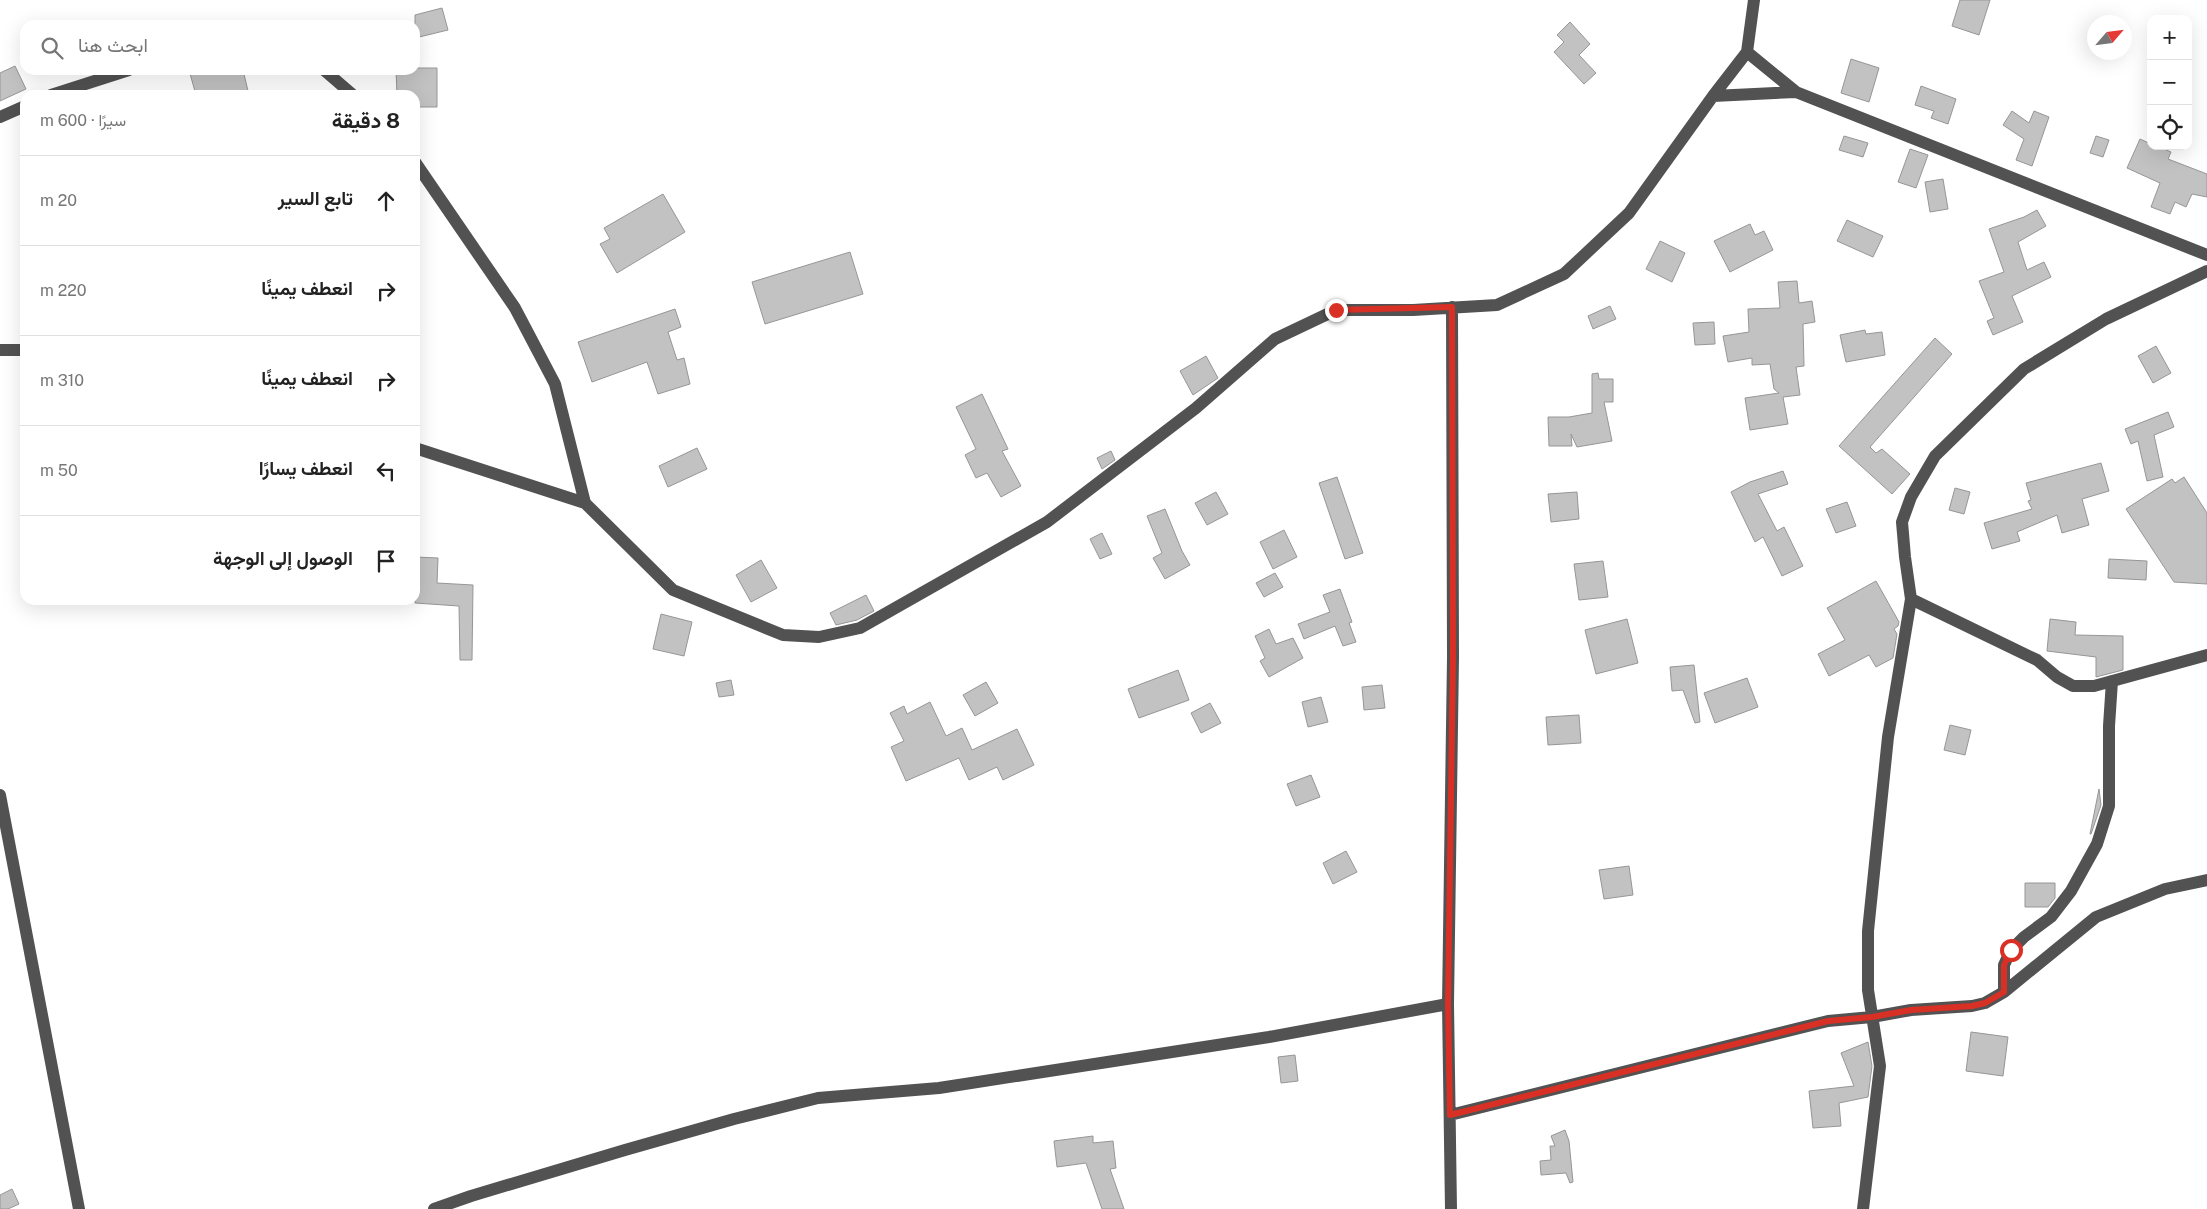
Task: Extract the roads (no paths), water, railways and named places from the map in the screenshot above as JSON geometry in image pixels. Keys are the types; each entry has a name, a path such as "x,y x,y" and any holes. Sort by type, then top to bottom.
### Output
{"street":[{"path":"420,450 585,503 673,590 783,635 819,637 860,628 1047,522 1196,408 1274,339 1336,310 1496,305 1564,274 1629,213 1747,52 1754,0"},
{"path":"1747,52 1796,92 2207,255"},
{"path":"67,90 113,75"},
{"path":"330,75 347,90"},
{"path":"1713,96 1796,92"},
{"path":"0,117 20,108"},
{"path":"420,169 515,308 555,384 585,503"},
{"path":"1863,1209 1880,1066 1868,990 1868,932 1888,737 1911,598 1904,557 1902,522 1911,497 1935,456 2024,369 2106,319 2207,272"},
{"path":"1451,1209 1448,1004 1453,657 1452,307"},
{"path":"0,350 20,350"},
{"path":"1911,598 2037,660 2057,677 2073,686 2094,686 2207,655"},
{"path":"2004,992 2004,965 2011,950 2024,936 2051,916 2071,891 2098,844 2109,806 2109,726 2112,681"},
{"path":"0,795 78,1209"},
{"path":"1450,1115 1828,1021 1985,1003 2004,992 2096,917 2165,889 2207,880"},
{"path":"434,1209 471,1196 625,1150 734,1119 818,1098 939,1088 1269,1037 1448,1004"}]}
